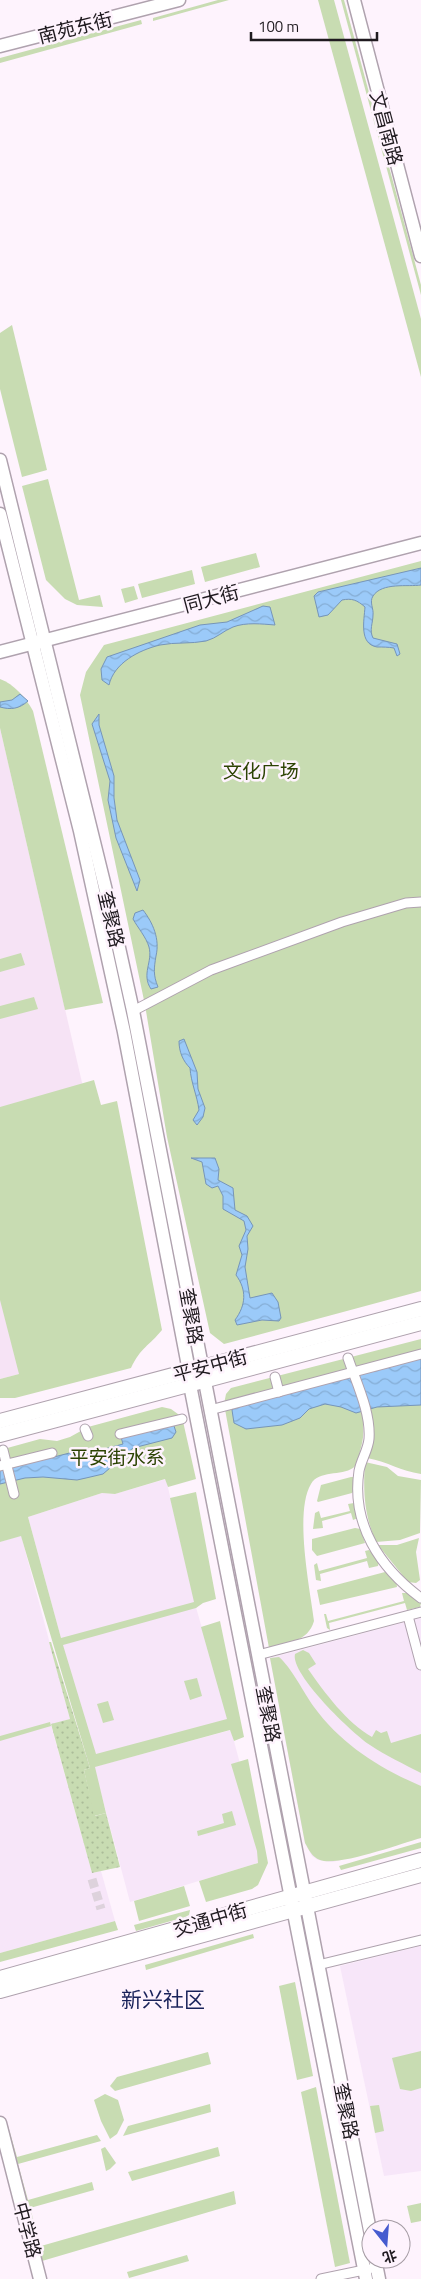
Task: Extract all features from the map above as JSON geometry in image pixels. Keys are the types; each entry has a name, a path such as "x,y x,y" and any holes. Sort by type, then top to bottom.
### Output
{"main road":[{"name":"南苑东街","path":"0,46 179,0"},
{"name":"文昌南路","path":"354,0 421,256"},
{"name":"奎聚路","path":"0,460 124,1032 373,2271"},
{"name":"奎聚路","path":"0,514 38,642 110,907 180,1244 193,1374"},
{"name":"同大街","path":"0,652 421,543"},
{"name":"平安中街","path":"0,1435 193,1374 421,1309"},
{"name":"平安中街","path":"0,1421 193,1374 204,1381 421,1323"},
{"name":"奎聚路","path":"204,1381 258,1655 299,1901 318,1965 368,2219"},
{"name":"交通中街","path":"0,1991 299,1901 421,1860"},
{"name":"交通中街","path":"0,1978 299,1901 421,1875"},
{"name":"中学路","path":"0,2123 40,2279"}],"street":[{"path":"133,1012 211,970 342,922 406,902 421,902"},
{"path":"210,1410 421,1354"},
{"path":"348,1358 367,1418 369,1439 359,1471 358,1496 362,1521 372,1545 387,1567 421,1598"},
{"path":"275,1377 279,1392"},
{"path":"120,1434 182,1419"},
{"path":"3,1450 3,1465 14,1494"},
{"path":"3,1465 52,1453"},
{"path":"258,1655 421,1612"},
{"path":"408,1616 421,1665"},
{"path":"318,1965 421,1940"},
{"path":"321,2279 373,2271"}],"shaded area":[{"path":"0,728 142,1342 0,1379"},
{"path":"166,1479 195,1604 230,1725 88,1765 62,1642 28,1517 102,1493 115,1494"},
{"path":"21,1535 70,1719 51,1725 92,1873 101,1871 115,1921 0,1953 0,1542"},
{"path":"421,1618 421,1838 333,1862 318,1860 312,1856 305,1843 270,1658"},
{"path":"231,1730 261,1842 258,1863 130,1902 94,1767"},
{"path":"421,1946 421,2171 384,2176 340,1966"}],"green space":[{"path":"218,0 229,0 153,21 153,18"},
{"path":"318,0 334,0 421,319 421,377"},
{"path":"341,0 344,0 421,285 421,295"},
{"path":"141,20 142,24 0,63 0,58"},
{"path":"12,325 47,470 22,477 0,389 0,333"},
{"path":"48,479 79,600 100,595 103,607 77,605 65,599 46,580 22,486"},
{"path":"256,553 260,567 205,582 201,567"},
{"name":"文化广场","path":"421,561 421,1291 224,1344 210,1333 167,1137 145,1005 80,695 86,672 104,645"},
{"path":"192,570 195,584 142,598 138,584"},
{"path":"134,586 138,599 125,603 121,589"},
{"path":"0,679 10,684 19,692 33,711 103,1003 65,1010 0,728"},
{"path":"21,953 25,965 0,972 0,959"},
{"path":"34,997 38,1009 0,1019 0,1006"},
{"path":"94,1080 101,1105 117,1101 162,1330 142,1351 131,1368 15,1398 0,1398 0,1379 19,1374 0,1300 0,1107"},
{"path":"421,1339 421,1474 367,1458 374,1424 363,1425 363,1441 355,1467 319,1477 311,1484 306,1497 303,1531 314,1621 311,1628 302,1637 290,1643 269,1648 224,1404 226,1394 231,1388"},
{"name":"平安街水系","path":"162,1407 171,1409 182,1417 196,1479 168,1487 165,1479 115,1494 102,1493 28,1517 61,1638 194,1602 170,1498 196,1492 216,1599 203,1603 196,1608 63,1645 96,1754 227,1719 201,1627 220,1621 244,1737 234,1741 230,1730 95,1767 106,1813 94,1816 84,1770 90,1768 21,1536 0,1542 0,1450 40,1439 57,1441 70,1437 88,1427"},
{"path":"365,1462 387,1467 398,1476 421,1480 420,1533 400,1540 376,1542 365,1503"},
{"path":"354,1477 354,1491 352,1493 317,1501 321,1485"},
{"path":"354,1503 358,1518 353,1520 351,1513 322,1521 323,1528 313,1529 315,1513 319,1511 321,1518 350,1511 348,1504"},
{"path":"355,1528 361,1529 365,1543 317,1556 312,1550 312,1539"},
{"path":"419,1538 416,1552 420,1580 416,1583 408,1582 378,1545 397,1545"},
{"path":"369,1550 379,1561 378,1566 369,1568 367,1561 320,1574 321,1581 316,1580 314,1565 317,1563 319,1571 367,1558 365,1551"},
{"path":"385,1572 393,1578 397,1587 320,1605 317,1590"},
{"path":"402,1593 408,1593 421,1603 420,1607 407,1610 405,1603 329,1623 330,1630 327,1628 324,1614 326,1614 328,1621 404,1601"},
{"path":"49,1642 51,1642 90,1768 84,1770 95,1816 106,1813 120,1867 92,1873 51,1724 70,1719"},
{"path":"303,1650 309,1653 316,1664 308,1669 337,1706 362,1731 372,1737 376,1730 381,1733 387,1731 391,1743 421,1734 421,1773 370,1745 337,1717 302,1675 296,1663 295,1654"},
{"path":"279,1657 284,1661 314,1707 349,1744 376,1763 421,1786 421,1838 369,1854 340,1860 320,1860 311,1853 305,1843 270,1658"},
{"path":"197,1678 202,1696 190,1700 184,1681"},
{"path":"108,1701 114,1720 103,1723 97,1704"},
{"path":"50,1722 51,1726 0,1741 0,1736"},
{"path":"248,1759 268,1863 258,1885 252,1889 206,1902 199,1881 258,1863 257,1851 231,1764"},
{"path":"232,1811 236,1825 198,1836 197,1831 224,1823 222,1814"},
{"path":"421,1842 421,1848 341,1870 339,1866"},
{"path":"184,1886 190,1906 139,1921 134,1901"},
{"path":"190,1910 189,1915 185,1917 136,1931 134,1925"},
{"path":"115,1921 118,1930 0,1962 0,1953"},
{"path":"253,1934 254,1938 146,1970 145,1965"},
{"path":"295,1982 313,2076 297,2080 279,1986"},
{"path":"421,2051 421,2088 411,2091 400,2089 392,2058"},
{"path":"208,2052 211,2064 115,2091 110,2086 117,2077"},
{"path":"316,2087 350,2263 335,2267 301,2092"},
{"path":"105,2094 118,2100 124,2120 117,2134 110,2139 94,2100"},
{"path":"210,2104 211,2112 123,2136 128,2126"},
{"path":"379,2105 384,2131 375,2133 370,2106"},
{"path":"8,2126 17,2157 97,2135 101,2141 18,2164 28,2200 92,2182 94,2190 30,2208 41,2246 234,2191 236,2204 42,2261 47,2279 45,2279 6,2131"},
{"path":"105,2147 116,2163 106,2171 101,2149"},
{"path":"218,2147 220,2156 132,2181 128,2172"},
{"path":"421,2203 421,2221 411,2223 407,2206"},
{"path":"187,2255 189,2261 129,2278 127,2272"}],"water":[{"path":"421,568 421,585 389,587 377,592 372,598 371,632 373,638 397,644 400,654 397,656 394,648 377,647 367,641 364,631 365,607 357,601 352,599 342,600 328,615 319,617 314,596 318,592"},
{"path":"263,606 270,607 275,625 243,624 226,630 206,641 152,647 136,654 122,664 116,670 109,685 102,680 101,669 107,657 200,625 227,622"},
{"path":"20,694 28,701 25,704 15,708 0,707 0,702 12,700"},
{"path":"99,714 99,725 114,776 117,820 140,880 137,891 116,838 108,800 110,781 92,724"},
{"path":"143,910 153,926 157,943 154,972 158,987 151,989 147,978 150,958 149,947 133,919 135,913"},
{"path":"184,1039 197,1072 198,1089 205,1108 203,1117 197,1125 193,1120 199,1110 197,1099 190,1068 183,1059 180,1049 179,1041"},
{"path":"191,1158 215,1158 219,1169 218,1180 233,1188 235,1210 247,1216 253,1226 247,1236 248,1249 245,1267 250,1298 272,1293 278,1302 281,1318 279,1321 262,1320 237,1325 235,1320 244,1298 242,1286 236,1275 242,1255 239,1246 246,1230 244,1221 223,1209 223,1196 218,1186 212,1188 206,1184 202,1162"},
{"path":"421,1357 421,1405 377,1407 356,1413 341,1407 325,1404 309,1409 300,1418 282,1425 246,1429 234,1423 232,1410 237,1406"},
{"path":"173,1423 176,1432 172,1438 133,1448 103,1474 77,1480 43,1477 25,1478 0,1484 0,1469 52,1454 54,1457 81,1450 83,1455 123,1444 121,1437"}],"tunnel":[{"path":"92,1879 101,1909"}],"district":[{"name":"新兴社区","path":"163,1999"}]}
